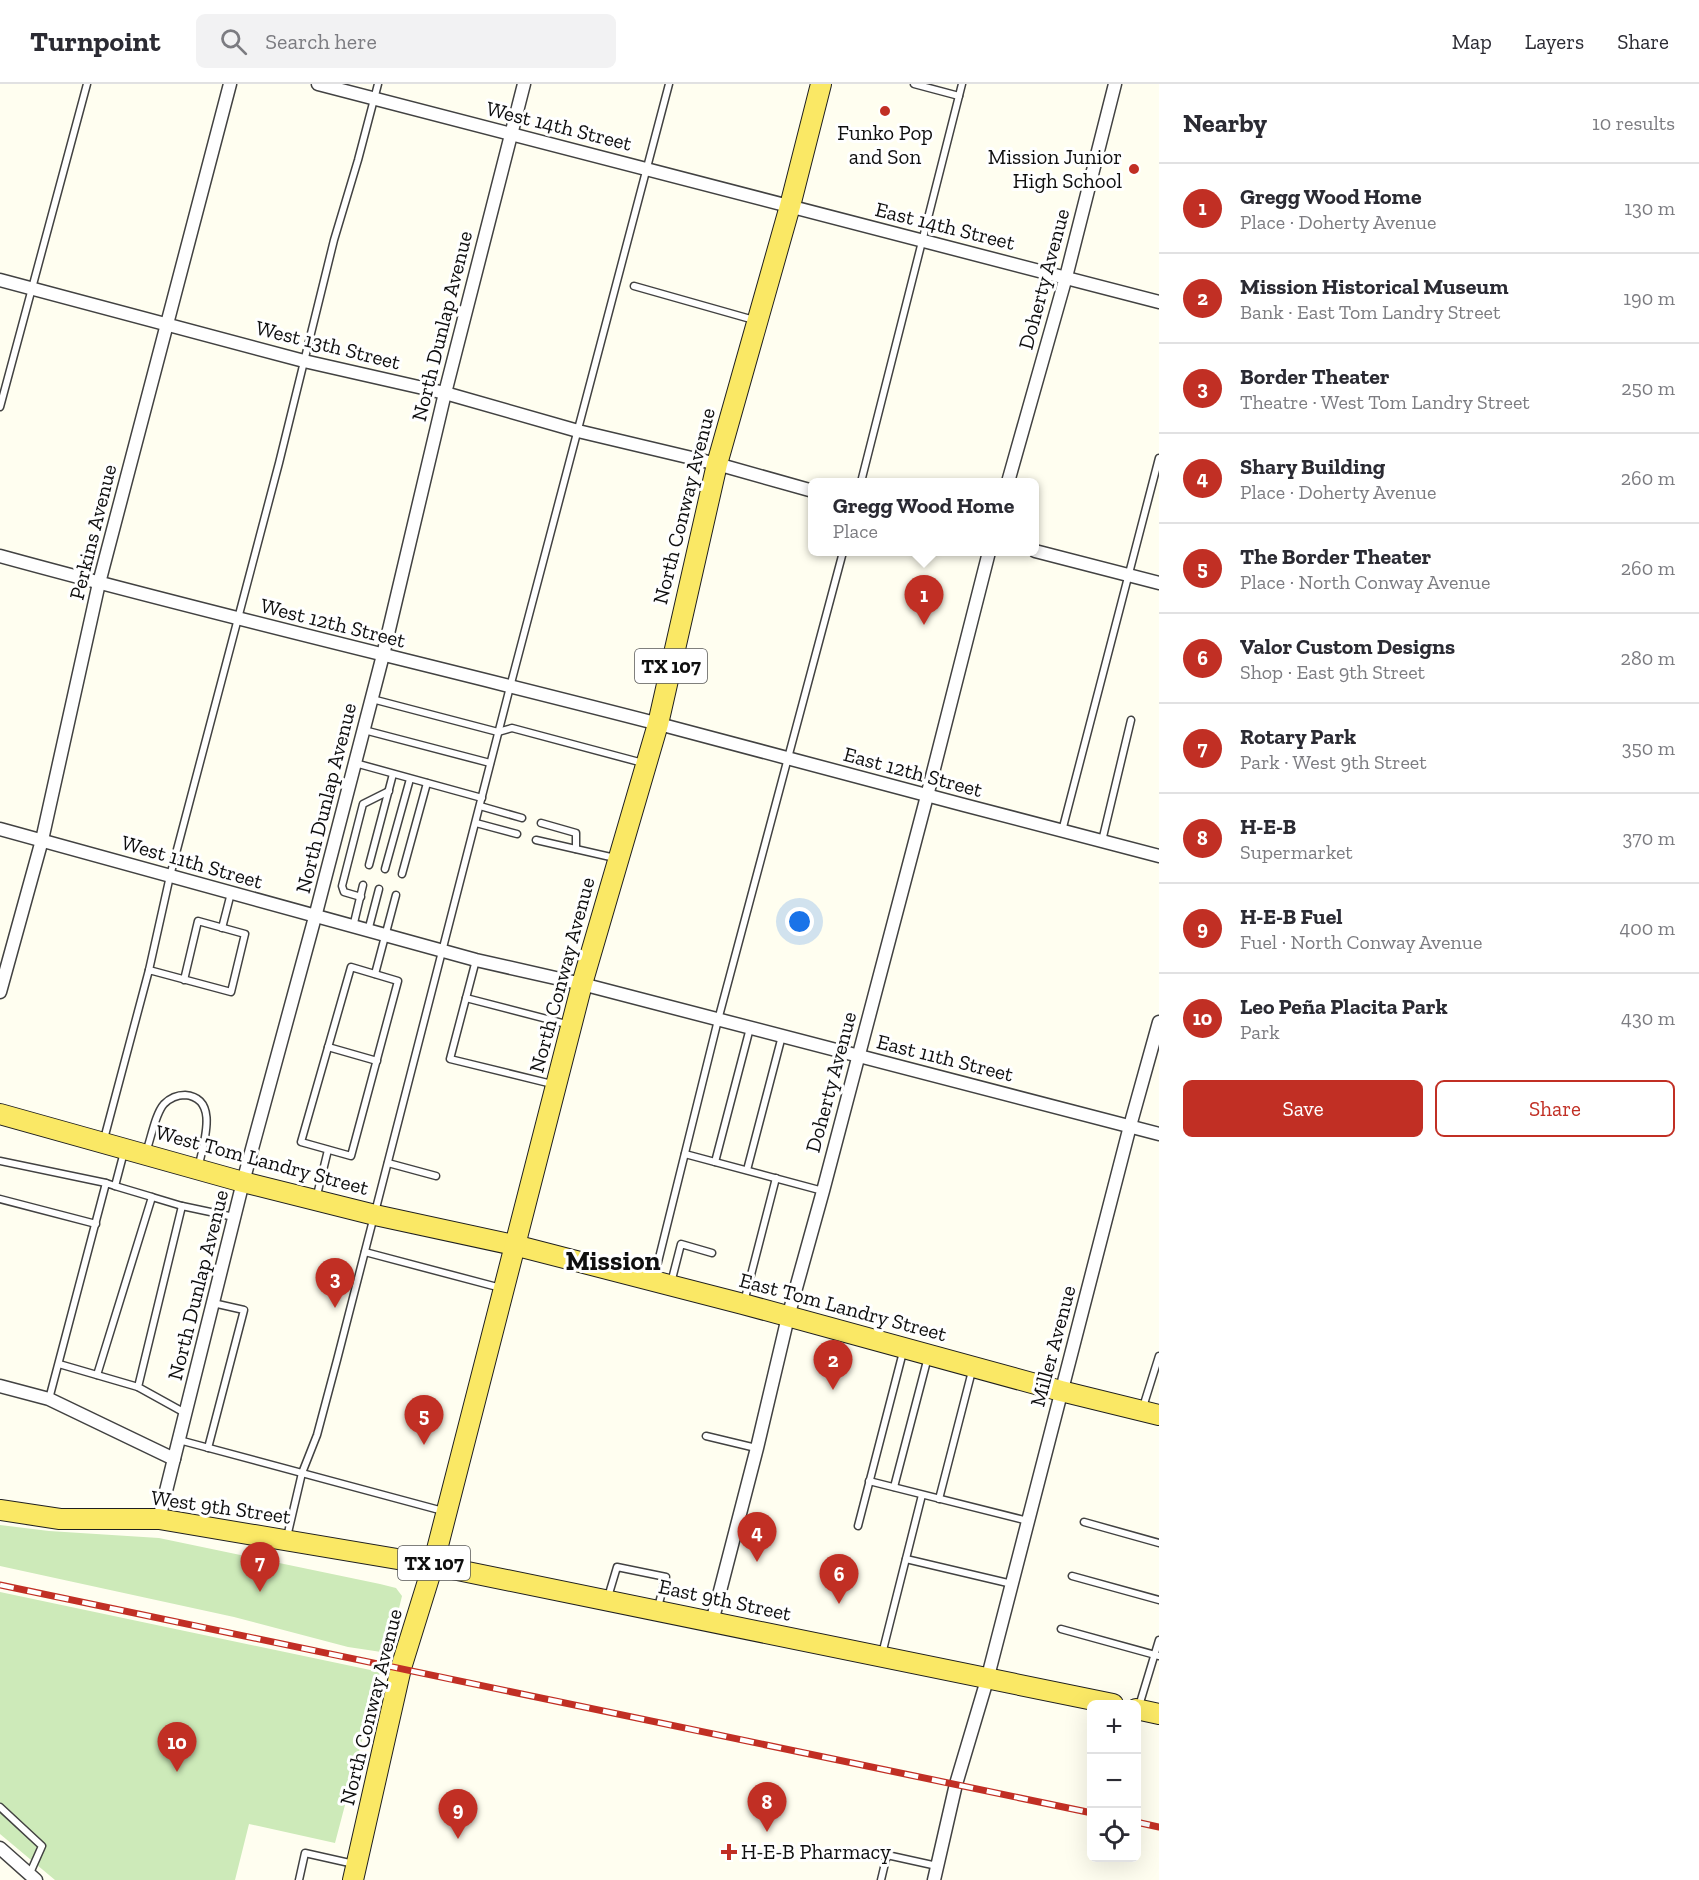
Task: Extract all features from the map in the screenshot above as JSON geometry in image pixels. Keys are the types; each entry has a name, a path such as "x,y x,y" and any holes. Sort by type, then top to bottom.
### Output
{"main road":[{"name":"North Conway Avenue","path":"355,1872 401,1668 433,1565 582,984 658,724 717,464 790,206 821,84"},
{"name":"West Tom Landry Street","path":"0,1114 243,1182 375,1215 514,1245"},
{"name":"East Tom Landry Street","path":"514,1245 1150,1413"},
{"name":"West 9th Street","path":"0,1510 60,1520 159,1519 433,1565"},
{"name":"East 9th Street","path":"433,1565 1092,1700"},
{"path":"1141,1710 1159,1714"}],"street":[{"name":"Perkins Avenue","path":"0,992 42,840 99,583 230,84"},
{"name":"West 14th Street","path":"318,84 790,206"},
{"name":"North Dunlap Avenue","path":"159,1519 243,1182 383,655 445,393 524,84"},
{"name":"Doherty Avenue","path":"1009,478 1066,277 1115,84"},
{"name":"East 14th Street","path":"790,206 1159,302"},
{"name":"West 13th Street","path":"0,280 304,361 445,393 578,431 717,464 808,490"},
{"path":"1039,552 1159,582"},
{"name":"West 12th Street","path":"0,556 658,724"},
{"name":"Doherty Avenue","path":"712,1622 788,1317 927,796 988,556"},
{"name":"East 12th Street","path":"658,724 1159,856"},
{"name":"West 11th Street","path":"0,829 385,936 582,984"},
{"name":"East 11th Street","path":"582,984 1159,1134"},
{"name":"Miller Avenue","path":"934,1880 956,1784 987,1680 1159,1022"},
{"path":"0,1386 49,1399 174,1459"},
{"path":"0,1848 33,1877"}],"lane":[{"path":"0,407 87,84"},
{"path":"103,1142 149,970 170,876 279,463 334,240 378,84"},
{"path":"286,1540 302,1473 317,1435 375,1215 498,732 669,84"},
{"path":"914,84 959,96"},
{"path":"862,478 962,84"},
{"path":"634,286 757,321"},
{"path":"1062,831 1159,458"},
{"path":"661,1284 685,1154 718,1020 842,556"},
{"path":"371,699 498,732 512,729 646,764"},
{"path":"1102,842 1131,720"},
{"path":"363,730 490,763"},
{"path":"355,763 427,783 522,818"},
{"path":"369,865 393,774"},
{"path":"385,869 410,778"},
{"path":"402,874 427,783"},
{"path":"361,897 344,892 342,886 363,804 389,791"},
{"path":"476,823 517,834"},
{"path":"541,824 576,833 576,849"},
{"path":"536,840 619,859"},
{"path":"353,927 363,885"},
{"path":"368,931 379,889"},
{"path":"222,928 231,894"},
{"path":"375,974 396,895"},
{"path":"149,970 184,980 231,992 245,934 198,921 184,980"},
{"path":"476,960 450,1059 556,1085"},
{"path":"351,967 375,974 398,981 351,1156 301,1143 351,967"},
{"path":"466,998 572,1026"},
{"path":"715,1162 750,1027"},
{"path":"747,1170 782,1036"},
{"path":"328,1047 377,1061"},
{"path":"146,1155 163,1105 182,1095 190,1096 204,1105 207,1121 198,1169"},
{"path":"115,1186 124,1148"},
{"path":"315,1200 328,1150"},
{"path":"685,1154 823,1191"},
{"path":"0,1161 106,1183 182,1206 235,1217"},
{"path":"388,1163 436,1176"},
{"path":"743,1304 776,1178"},
{"path":"49,1399 106,1183"},
{"path":"98,1375 152,1197"},
{"path":"0,1199 96,1224"},
{"path":"138,1387 182,1206"},
{"path":"661,1284 681,1244 712,1253"},
{"path":"365,1252 503,1288"},
{"path":"208,1448 244,1310 213,1303"},
{"path":"858,1526 904,1348"},
{"path":"894,1487 929,1355"},
{"path":"1150,1413 1159,1356"},
{"path":"59,1364 138,1387 185,1413"},
{"path":"939,1499 973,1368"},
{"path":"706,1436 757,1448"},
{"path":"179,1440 447,1512"},
{"path":"869,1481 1028,1521"},
{"path":"881,1657 922,1495"},
{"path":"1084,1522 1159,1543"},
{"path":"906,1559 1012,1584"},
{"path":"608,1600 617,1567 666,1577 658,1610"},
{"path":"1071,1576 1159,1600"},
{"path":"1061,1629 1157,1656"},
{"path":"1140,1700 1157,1656 1159,1640"},
{"path":"0,1808 42,1846 33,1877"},
{"path":"299,1880 305,1853 355,1872"},
{"path":"881,1880 887,1855 937,1866"}],"green space":[{"path":"0,1525 49,1531 159,1538 396,1588 402,1596 388,1653 348,1647 234,1617 0,1566"},
{"path":"0,1592 380,1672 335,1843 249,1824 235,1880 55,1880 0,1834"}],"railway":[{"path":"0,1585 1087,1812"},
{"path":"1141,1823 1159,1827"}],"place":[{"name":"Funko Pop and Son","path":"885,111"},
{"name":"Mission Junior High School","path":"1134,169"},
{"name":"Gregg Wood Home","path":"924,625"},
{"name":"Border Theater","path":"335,1308"},
{"name":"Mission Historical Museum","path":"833,1390"},
{"name":"The Border Theater","path":"424,1445"},
{"name":"Shary Building","path":"757,1562"},
{"name":"Rotary Park","path":"260,1592"},
{"name":"Valor Custom Designs","path":"839,1604"},
{"name":"Leo Peña Placita Park","path":"177,1772"},
{"name":"H-E-B","path":"767,1832"},
{"name":"H-E-B Fuel","path":"458,1839"},
{"name":"H-E-B Pharmacy","path":"729,1852"}],"district":[{"name":"Mission","path":"613,1261"}]}
